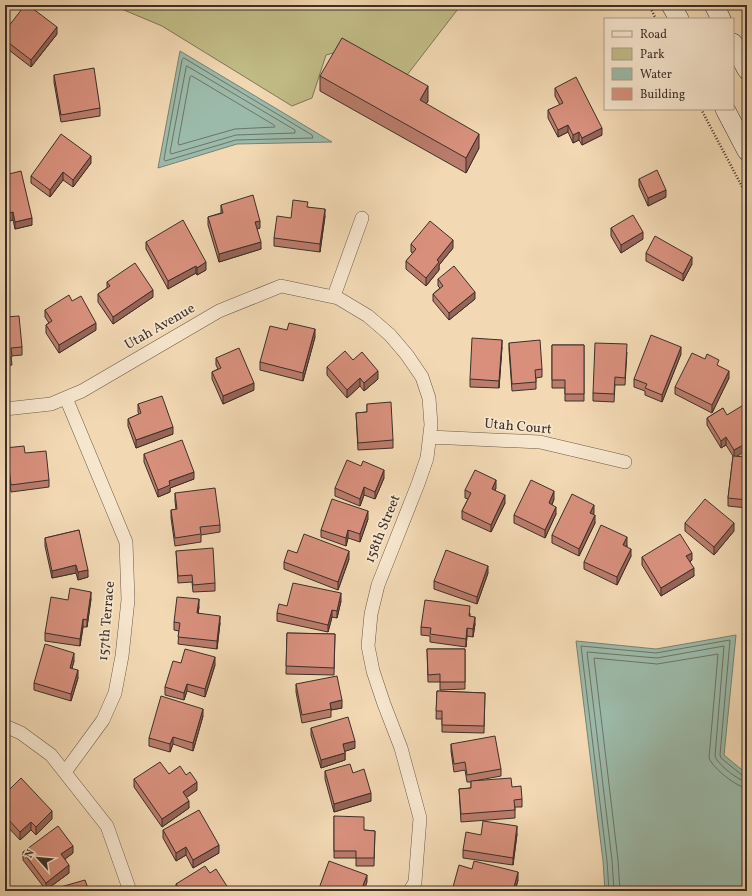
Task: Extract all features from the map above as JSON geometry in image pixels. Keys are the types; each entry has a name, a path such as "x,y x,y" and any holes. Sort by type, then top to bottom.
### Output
{"main road":[{"path":"671,5 678,18"},
{"path":"714,5 720,18"},
{"path":"734,45 747,70"},
{"path":"726,110 747,151"}],"street":[{"path":"334,296 362,218"},
{"name":"Utah Avenue","path":"5,409 51,404 82,391 219,311 281,286 334,296"},
{"name":"158th Street","path":"334,296 368,316 390,335 407,354 422,377 429,398 431,425 427,458 378,585 371,614 368,646 372,671 401,748 420,818 415,882 410,891"},
{"name":"157th Terrace","path":"65,772 102,720 115,693 122,656 128,600 126,542 66,398"},
{"name":"Utah Court","path":"430,437 540,442 625,462"},
{"path":"5,726 21,733 51,755 107,826 130,891"}],"path":[{"path":"648,5 655,18"},
{"path":"703,110 747,196"}],"green space":[{"path":"112,5 461,5 407,75 348,49 326,55 312,98 292,106 162,26"}],"water":[{"path":"180,51 332,142 237,144 158,168"},
{"path":"736,635 724,755 747,774 747,891 605,891 603,861 576,641 656,649"}],"building":[{"path":"25,5 28,5 57,27 31,60 5,40 5,31"},
{"path":"342,38 428,86 420,100 479,134 466,158 320,76"},
{"path":"94,68 100,108 61,115 54,75"},
{"path":"576,77 602,128 582,138 579,132 573,135 568,125 558,130 548,110 563,103 555,88"},
{"path":"61,134 91,156 73,180 63,172 50,190 31,176"},
{"path":"657,170 666,190 648,198 639,179"},
{"path":"21,171 32,218 15,222 13,212 5,214 5,175"},
{"path":"253,195 260,221 255,222 261,242 219,254 208,217 223,213 221,205"},
{"path":"293,200 308,202 307,207 325,209 320,244 274,238 277,216 291,218"},
{"path":"633,215 643,232 621,245 611,228"},
{"path":"183,220 206,262 197,268 196,266 168,281 146,242"},
{"path":"430,221 453,240 437,260 439,262 426,278 406,261 416,249 411,244"},
{"path":"655,236 692,257 683,274 646,253"},
{"path":"135,263 153,290 113,317 98,294 110,286 107,282"},
{"path":"454,266 475,292 449,313 433,294 443,286 438,279"},
{"path":"69,295 72,301 81,296 96,323 59,345 46,325 52,321 45,310"},
{"path":"19,316 22,347 11,348 12,357 5,358 5,317"},
{"path":"289,323 315,329 303,373 260,362 270,326 287,330"},
{"path":"651,335 681,347 662,395 645,388 647,384 634,379"},
{"path":"472,338 502,340 499,381 470,379"},
{"path":"540,340 542,369 535,370 536,382 512,384 509,343"},
{"path":"595,343 627,344 625,378 615,377 614,394 593,393"},
{"path":"552,345 584,345 584,394 565,394 565,380 552,380"},
{"path":"239,348 254,383 223,396 212,372 221,368 216,358"},
{"path":"345,351 353,360 362,352 378,371 364,383 360,378 347,390 327,367"},
{"path":"692,353 705,359 707,354 719,360 717,365 729,371 712,405 675,387"},
{"path":"162,396 173,427 136,440 128,419 141,413 138,404"},
{"path":"391,402 393,440 358,443 356,413 367,412 367,404"},
{"path":"745,404 747,407 747,443 734,450 726,437 721,441 707,418 723,408 727,415"},
{"path":"182,440 194,472 169,481 170,485 158,490 144,454"},
{"path":"24,446 25,453 46,451 49,480 11,485 9,468 5,468 5,448"},
{"path":"733,456 747,457 747,500 728,498"},
{"path":"347,460 361,466 363,461 384,470 375,492 364,487 360,499 335,488"},
{"path":"475,470 496,480 492,489 505,495 491,525 462,511 471,493 465,490"},
{"path":"531,480 554,491 549,503 556,507 545,530 514,515"},
{"path":"215,488 220,525 200,527 201,534 175,538 171,510 177,509 175,493"},
{"path":"572,494 594,505 590,513 595,515 579,549 552,535"},
{"path":"332,499 368,511 360,534 348,530 346,538 321,530"},
{"path":"705,499 734,523 714,547 685,523"},
{"path":"601,525 627,537 623,545 631,549 617,577 584,562"},
{"path":"79,530 88,570 78,572 76,565 52,571 45,538"},
{"path":"304,534 349,551 338,582 284,562 288,550 297,553"},
{"path":"680,534 692,553 686,556 694,568 661,588 642,557"},
{"path":"213,548 215,583 193,585 192,575 178,576 176,551"},
{"path":"446,550 488,566 477,597 434,581"},
{"path":"293,583 341,593 337,611 332,610 328,625 277,613 279,604 287,606"},
{"path":"70,588 91,592 87,620 83,619 80,639 45,633 51,597 68,600"},
{"path":"177,597 199,599 197,613 220,616 217,641 178,637 180,623 174,622"},
{"path":"425,600 470,606 469,616 475,617 473,629 467,628 466,639 430,634 431,628 421,627"},
{"path":"287,633 335,634 334,668 286,666"},
{"path":"45,644 74,653 70,668 78,670 71,694 34,683"},
{"path":"185,649 215,657 205,689 187,684 184,693 165,687 173,661 181,663"},
{"path":"427,649 465,649 465,682 440,682 440,674 428,675"},
{"path":"337,676 342,700 330,703 331,709 302,715 296,684"},
{"path":"437,691 485,693 484,726 442,725 442,711 436,711"},
{"path":"161,696 203,709 193,743 173,737 170,744 149,738"},
{"path":"348,717 355,741 343,744 345,753 321,760 311,728"},
{"path":"495,736 501,769 467,775 465,762 454,764 451,744"},
{"path":"160,762 169,774 180,766 186,775 190,772 197,782 183,792 189,801 162,819 134,779"},
{"path":"350,764 353,773 364,769 371,793 334,804 325,771"},
{"path":"21,778 52,811 36,827 31,822 20,832 5,816 5,794"},
{"path":"511,778 512,787 521,786 522,799 514,800 515,810 461,814 459,789 471,788 471,781"},
{"path":"199,810 219,845 193,860 186,847 176,853 163,830"},
{"path":"334,816 364,817 364,830 375,831 374,858 356,858 356,851 334,851"},
{"path":"483,821 517,826 513,858 463,850 466,832 481,835"},
{"path":"58,826 73,846 61,854 69,865 46,883 23,852"},
{"path":"329,861 367,875 361,891 318,891"},
{"path":"474,861 518,872 513,891 468,891 453,887 459,865 472,869"},
{"path":"205,866 210,873 216,869 230,891 181,891 176,884"},
{"path":"85,880 89,891 58,891 57,888"}]}
